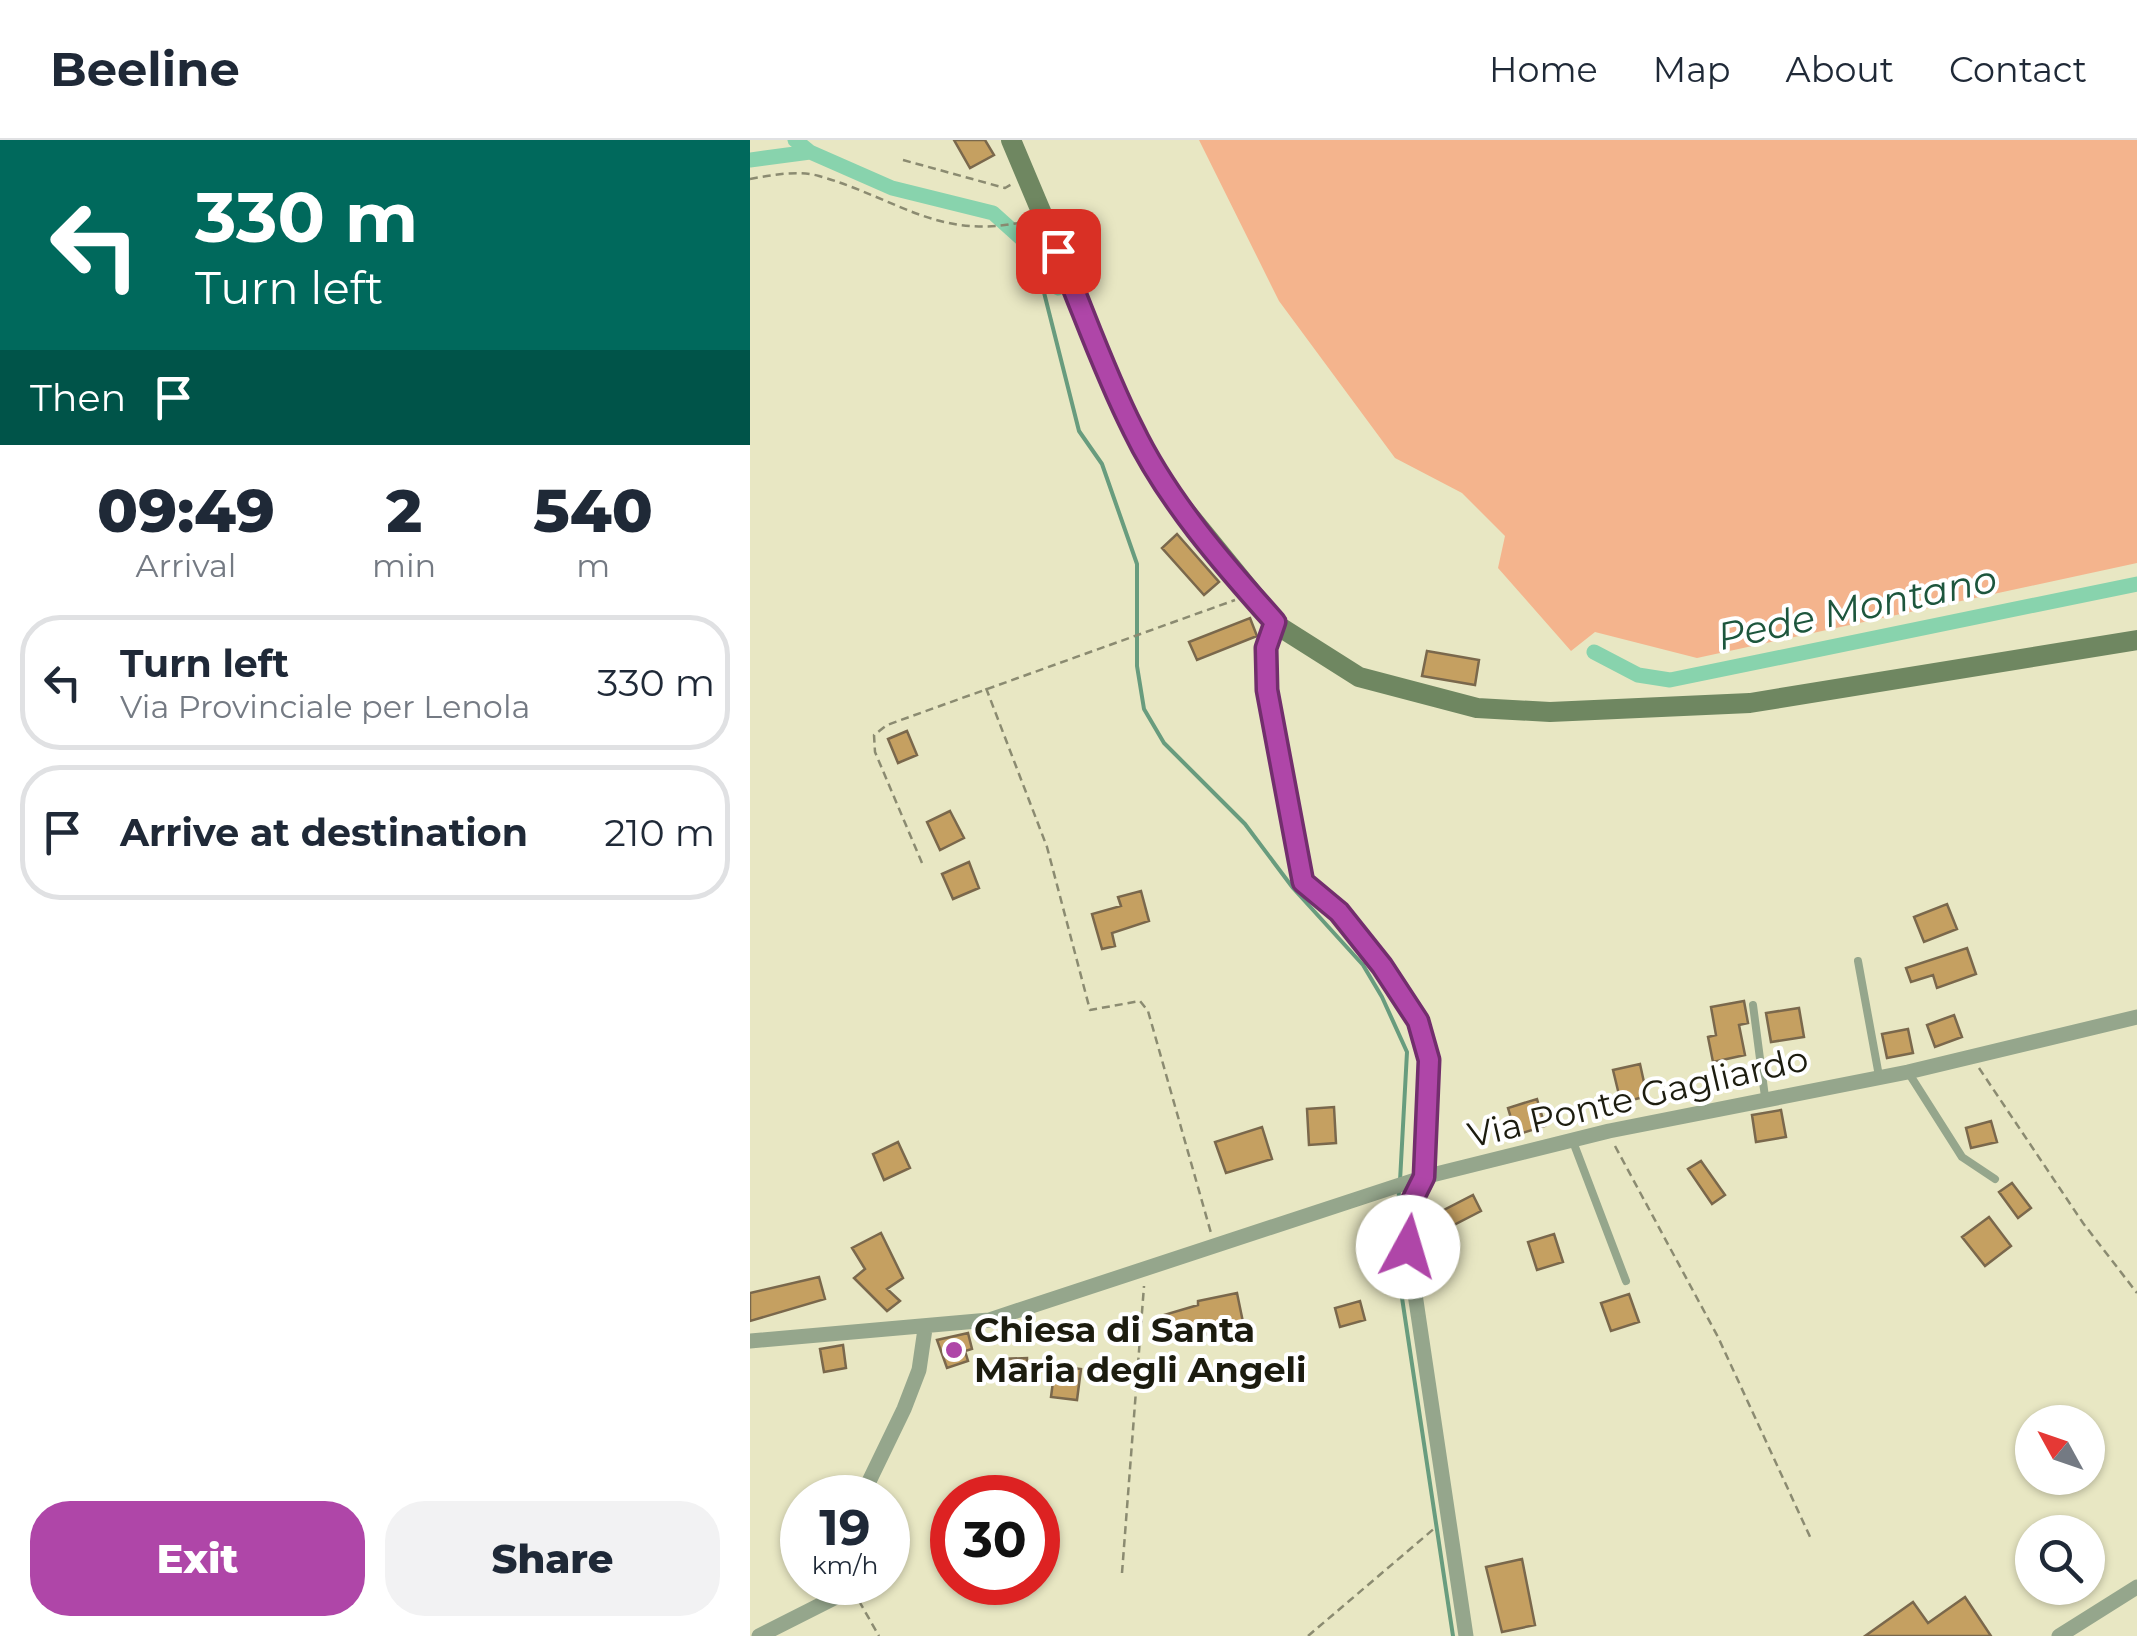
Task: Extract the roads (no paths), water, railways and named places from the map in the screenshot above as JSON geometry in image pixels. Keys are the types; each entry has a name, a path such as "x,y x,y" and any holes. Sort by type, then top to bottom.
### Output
{"main road":[{"path":"1011,140 1133,430 1167,488 1275,622 1359,676 1477,708 1550,712 1750,704 2137,640"}],"street":[{"path":"1275,622 1266,648 1267,690 1303,882 1339,912 1418,1021 1429,1060 1424,1177 1410,1205 1408,1247 1466,1636"},
{"name":"Via Ponte Gagliardo","path":"750,1341 924,1329 989,1320 1424,1177 1572,1139 1908,1072 2137,1016"},
{"path":"872,1475 919,1370 924,1329"},
{"path":"2059,1636 2137,1587"},
{"path":"758,1636 815,1605"}],"lane":[{"path":"1858,961 1878,1076"},
{"path":"1753,1005 1766,1098"},
{"path":"1908,1072 1962,1157 1995,1178"},
{"path":"1572,1139 1626,1282"}],"waterway":[{"path":"795,140 810,152 892,188 993,213 1033,249 1058,288"},
{"path":"750,160 810,152"},
{"path":"1033,249 1079,431 1102,464 1137,564 1137,666 1144,709 1164,743 1245,824 1293,888 1363,965 1382,997 1407,1052 1400,1181"},
{"name":"Pede Montano","path":"1594,652 1638,675 1670,680 2137,584"},
{"path":"1399,1190 1396,1258 1453,1636"}],"place":[{"name":"Chiesa di Santa Maria degli Angeli","path":"954,1350"}]}
